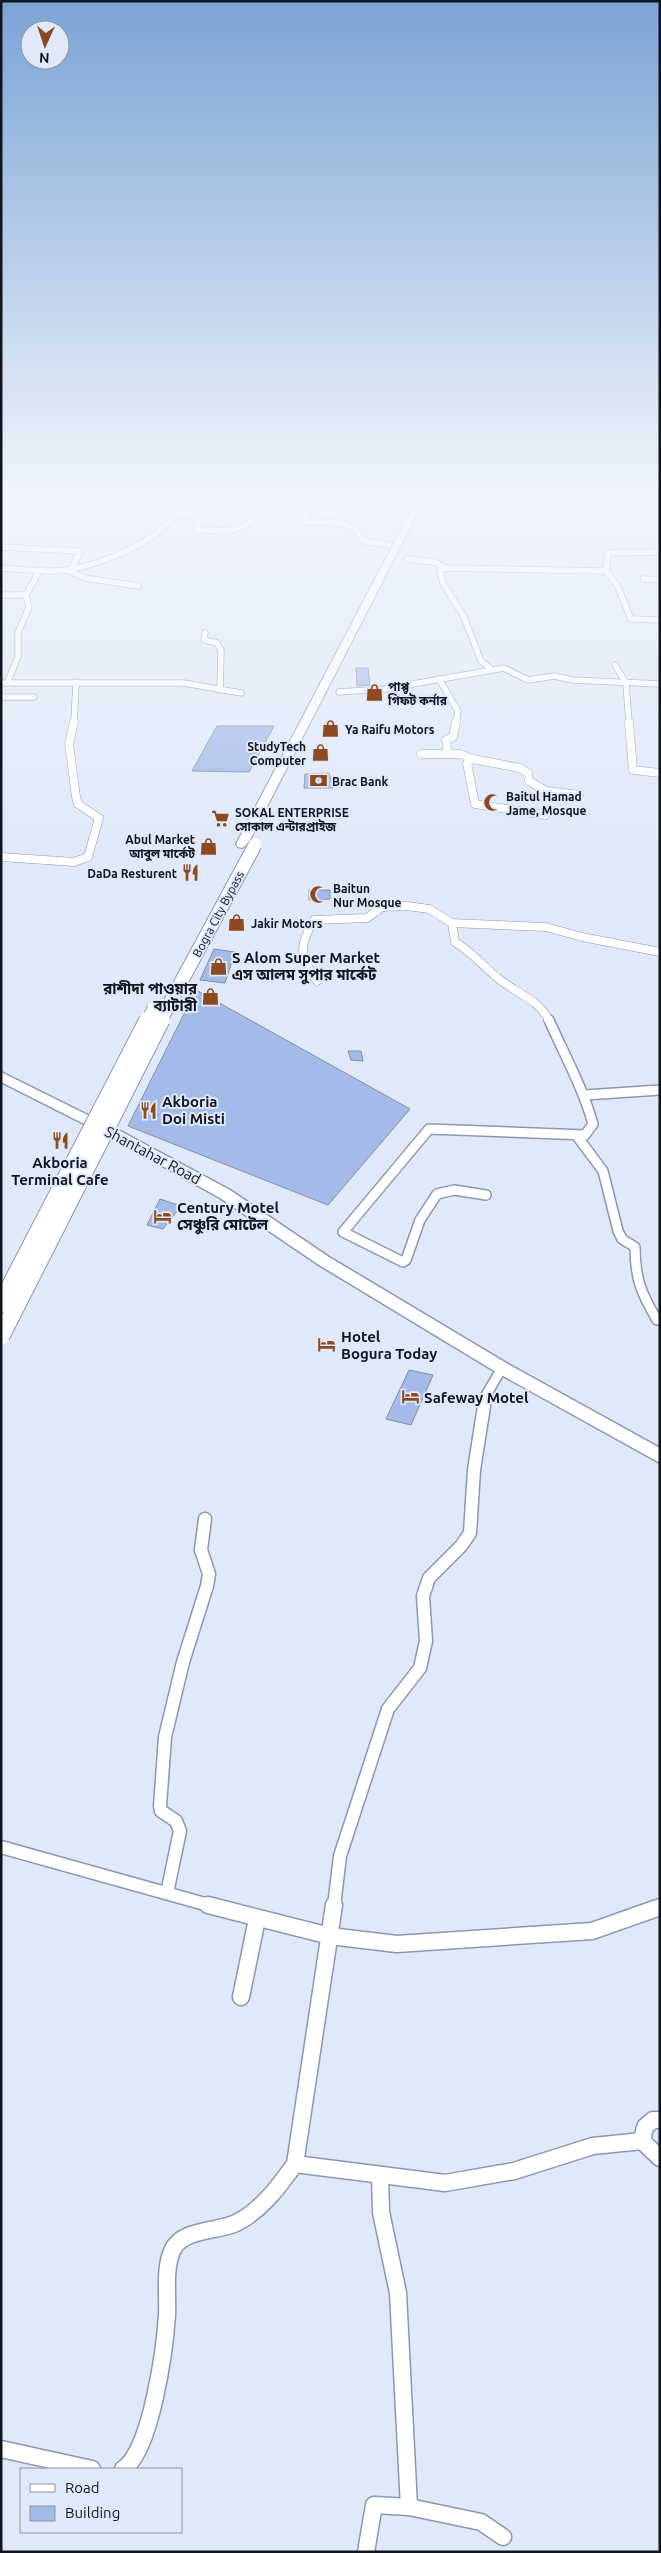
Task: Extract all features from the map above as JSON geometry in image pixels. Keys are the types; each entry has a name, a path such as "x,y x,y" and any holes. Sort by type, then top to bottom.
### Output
{"highway":[{"name":"Bogra City Bypass","path":"1,1304 124,1064 249,845 306,722 361,612"},
{"name":"Bogra City Bypass","path":"1,1336 249,845 371,612"},
{"path":"286,735 306,722"}],"main road":[{"name":"Shantahar Road","path":"1,1076 117,1135 225,1194 324,1261 502,1368 660,1456"}],"street":[{"path":"1,692 18,657 18,633 27,612"},
{"path":"461,612 481,661 491,669"},
{"path":"628,612 631,619 660,620"},
{"path":"204,633 204,640 217,643 221,650 220,690"},
{"path":"615,665 626,682 634,770 660,773"},
{"path":"339,692 369,691 504,668 528,680 554,676 573,680 660,684"},
{"path":"439,679 458,711 453,737 446,740 448,753"},
{"path":"1,857 74,862 88,857 99,818 78,804 76,797 69,744 75,718 76,682"},
{"path":"4,683 160,682 241,693"},
{"path":"1,697 34,697"},
{"path":"421,754 460,754 473,759 520,768 528,773 529,781 538,788 579,795"},
{"path":"473,759 467,763 475,804 545,815"},
{"path":"317,981 306,965 302,950 303,937 314,920 366,918 382,907 407,906 429,909 452,923 546,927 582,937 660,952"},
{"path":"452,923 455,942 470,951 500,980 531,1000 546,1014 578,1085 586,1095 594,1124 585,1135 577,1136 464,1129 429,1129 343,1232 403,1262 406,1260 423,1212 434,1196 442,1191 486,1195"},
{"path":"586,1095 660,1090"},
{"path":"577,1136 603,1171 618,1231 622,1239 635,1247 635,1269 641,1293 657,1320"},
{"path":"126,2468 139,2449 158,2387 167,2317 169,2260 172,2248 180,2239 236,2223 274,2194 295,2164 330,1936 340,1856 388,1708 420,1668 426,1641 423,1596 429,1578 462,1546 470,1533 474,1470 486,1397 502,1368"},
{"path":"166,1893 180,1824 175,1818 161,1810 160,1806 165,1737 184,1662 207,1586 209,1574 200,1550 205,1519"},
{"path":"1,1848 257,1919 330,1936 397,1944 592,1931 660,1907"},
{"path":"241,1997 257,1919"},
{"path":"642,2141 645,2127 652,2120 660,2120"},
{"path":"295,2164 445,2183 514,2171 593,2146 642,2141 660,2158"},
{"path":"380,2175 381,2212 398,2293 410,2507"},
{"path":"1,2449 87,2468"},
{"path":"366,2552 371,2512 374,2505 410,2507 481,2522 503,2537"}],"building":[{"path":"356,668 368,668 370,685 357,686"},
{"path":"217,726 274,726 249,772 192,771"},
{"name":"Brac Bank","path":"329,773 333,788 304,788 305,774"},
{"name":"Baitun Nur Mosque","path":"309,890 330,890 330,899 309,900"},
{"name":"S Alom Super Market এস আলম সুপার মার্কেট","path":"214,949 235,952 225,983 200,980"},
{"path":"196,990 410,1109 328,1205 128,1126"},
{"path":"348,1051 361,1051 363,1061 351,1060"},
{"name":"Century Motel সেঞ্চুরি মোটেল","path":"160,1199 181,1206 163,1229 147,1225"},
{"name":"Safeway Motel","path":"409,1370 433,1375 411,1425 386,1419"}],"place":[{"name":"পাপ্পু গিফট কর্নার","path":"374,693"},
{"name":"Ya Raifu Motors","path":"331,729"},
{"name":"StudyTech Computer","path":"320,753"},
{"name":"Brac Bank","path":"318,781"},
{"name":"Baitul Hamad Jame, Mosque","path":"492,803"},
{"name":"SOKAL ENTERPRISE সোকাল এন্টারপ্রাইজ","path":"221,819"},
{"name":"Abul Market আবুল মার্কেট","path":"209,846"},
{"name":"DaDa Resturent","path":"191,873"},
{"name":"Baitun Nur Mosque","path":"319,895"},
{"name":"Jakir Motors","path":"237,923"},
{"name":"S Alom Super Market এস আলম সুপার মার্কেট","path":"218,966"},
{"name":"রাশীদা পাওয়ার ব্যাটারী","path":"211,997"},
{"name":"Akboria Doi Misti","path":"148,1110"},
{"name":"Akboria Terminal Cafe","path":"60,1141"},
{"name":"Century Motel সেঞ্চুরি মোটেল","path":"163,1216"},
{"name":"Hotel Bogura Today","path":"327,1345"},
{"name":"Safeway Motel","path":"410,1397"}]}
